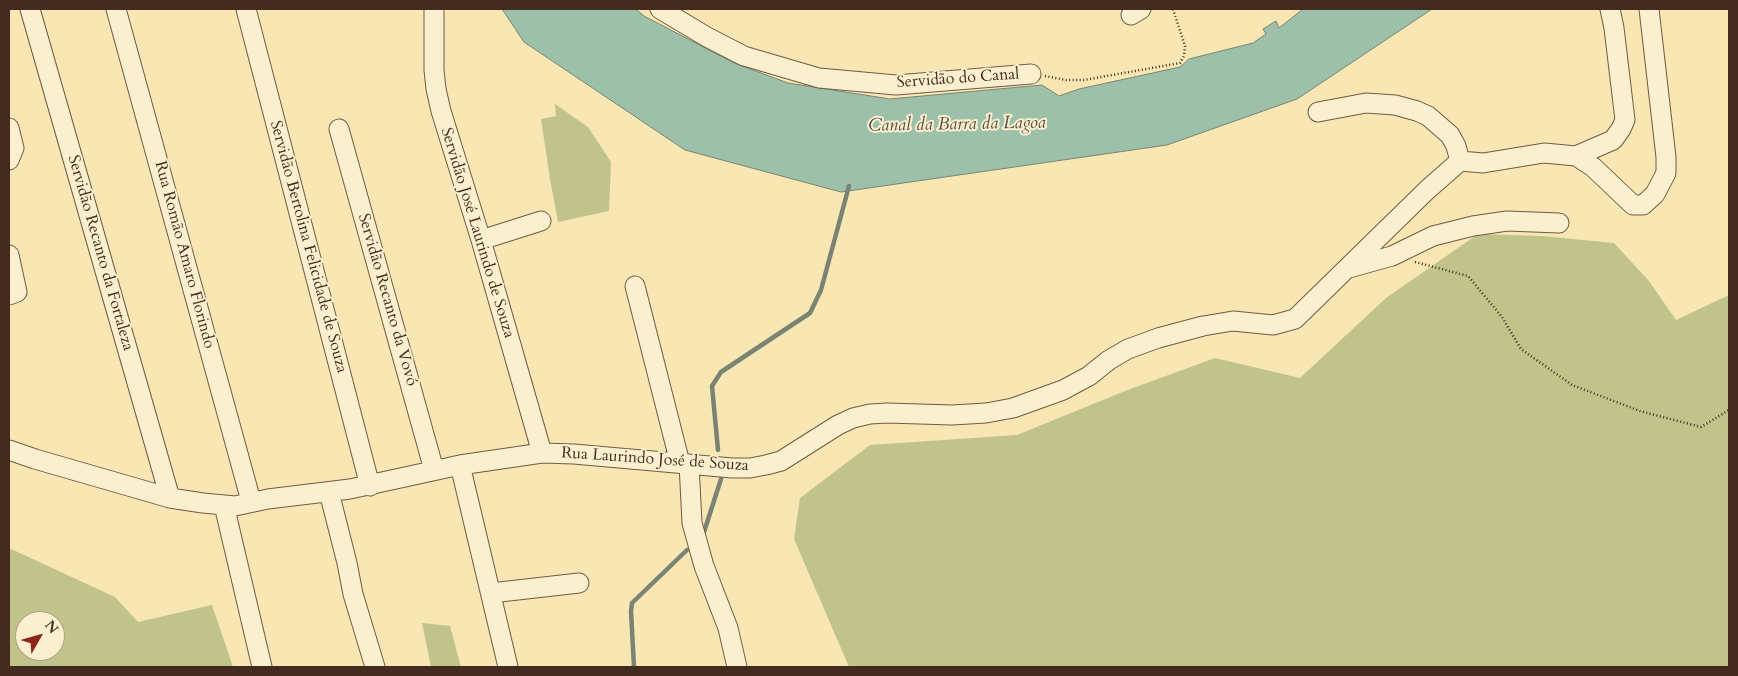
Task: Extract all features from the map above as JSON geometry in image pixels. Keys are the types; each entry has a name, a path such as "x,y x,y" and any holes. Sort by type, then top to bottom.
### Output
{"street":[{"name":"Servidão Recanto da Fortaleza","path":"30,9 170,498"},
{"name":"Rua Romão Amaro Florindo","path":"116,9 237,504"},
{"name":"Servidão Bertolina Felicidade de Souza","path":"246,9 370,486"},
{"name":"Servidão José Laurindo de Souza","path":"434,9 434,70 436,89 542,454"},
{"name":"Servidão do Canal","path":"660,9 744,56 819,78 896,85 1031,74"},
{"path":"1576,156 1613,140 1625,120 1610,9"},
{"path":"1318,112 1366,103 1395,105 1417,111 1428,116 1450,135 1456,146 1460,161 1483,162 1544,153 1576,156 1593,167 1633,205 1643,205 1655,194 1666,173 1666,157 1649,9"},
{"path":"9,128 14,148 9,160"},
{"name":"Servidão Recanto da Vovó","path":"339,129 434,470"},
{"name":"Rua Laurindo José de Souza","path":"9,450 170,498 237,504 370,486 460,465 542,454 574,454 732,468 766,466 781,461 838,425 853,418 887,413 986,413 1013,408 1063,390 1090,376 1109,360 1128,349 1158,338 1203,326 1233,321 1273,325 1295,319 1427,190 1460,161"},
{"path":"481,240 541,221"},
{"path":"1348,268 1392,256 1433,236 1473,226 1507,221 1558,223"},
{"path":"9,256 17,292 9,296"},
{"path":"635,286 684,463 692,523 704,566 728,628 738,667"},
{"path":"460,465 508,667"},
{"path":"329,492 347,563 352,594 375,667"},
{"path":"237,504 262,667"},
{"path":"237,504 273,667"},
{"path":"491,593 579,584"}],"path":[{"path":"1031,74 1066,80 1084,80 1180,63 1184,56 1185,46 1173,9"},
{"path":"1392,256 1468,276 1502,317 1521,349 1572,385 1640,411 1701,427 1729,410"}],"green space":[{"path":"555,104 588,127 611,162 609,211 558,222 541,119 556,116"},
{"path":"1478,234 1542,236 1614,243 1649,281 1676,320 1729,295 1729,667 849,667 794,539 800,498 870,445 1017,435 1125,391 1215,358 1300,378 1386,298"},
{"path":"9,548 115,597 138,622 212,605 233,667 9,667"},
{"path":"422,623 450,626 461,667 431,667"}],"water":[{"name":"Canal da Barra da Lagoa","path":"502,9 636,9 644,16 734,63 788,83 890,99 1042,85 1059,96 1079,89 1180,67 1189,59 1253,43 1266,34 1263,29 1276,21 1279,28 1303,9 1432,9 1297,99 1167,145 841,192 685,150 524,42"}],"waterway":[{"path":"718,450 712,386 721,372 810,313 821,290 849,186"},
{"path":"704,532 721,479"},
{"path":"634,667 632,603 687,550"}]}
